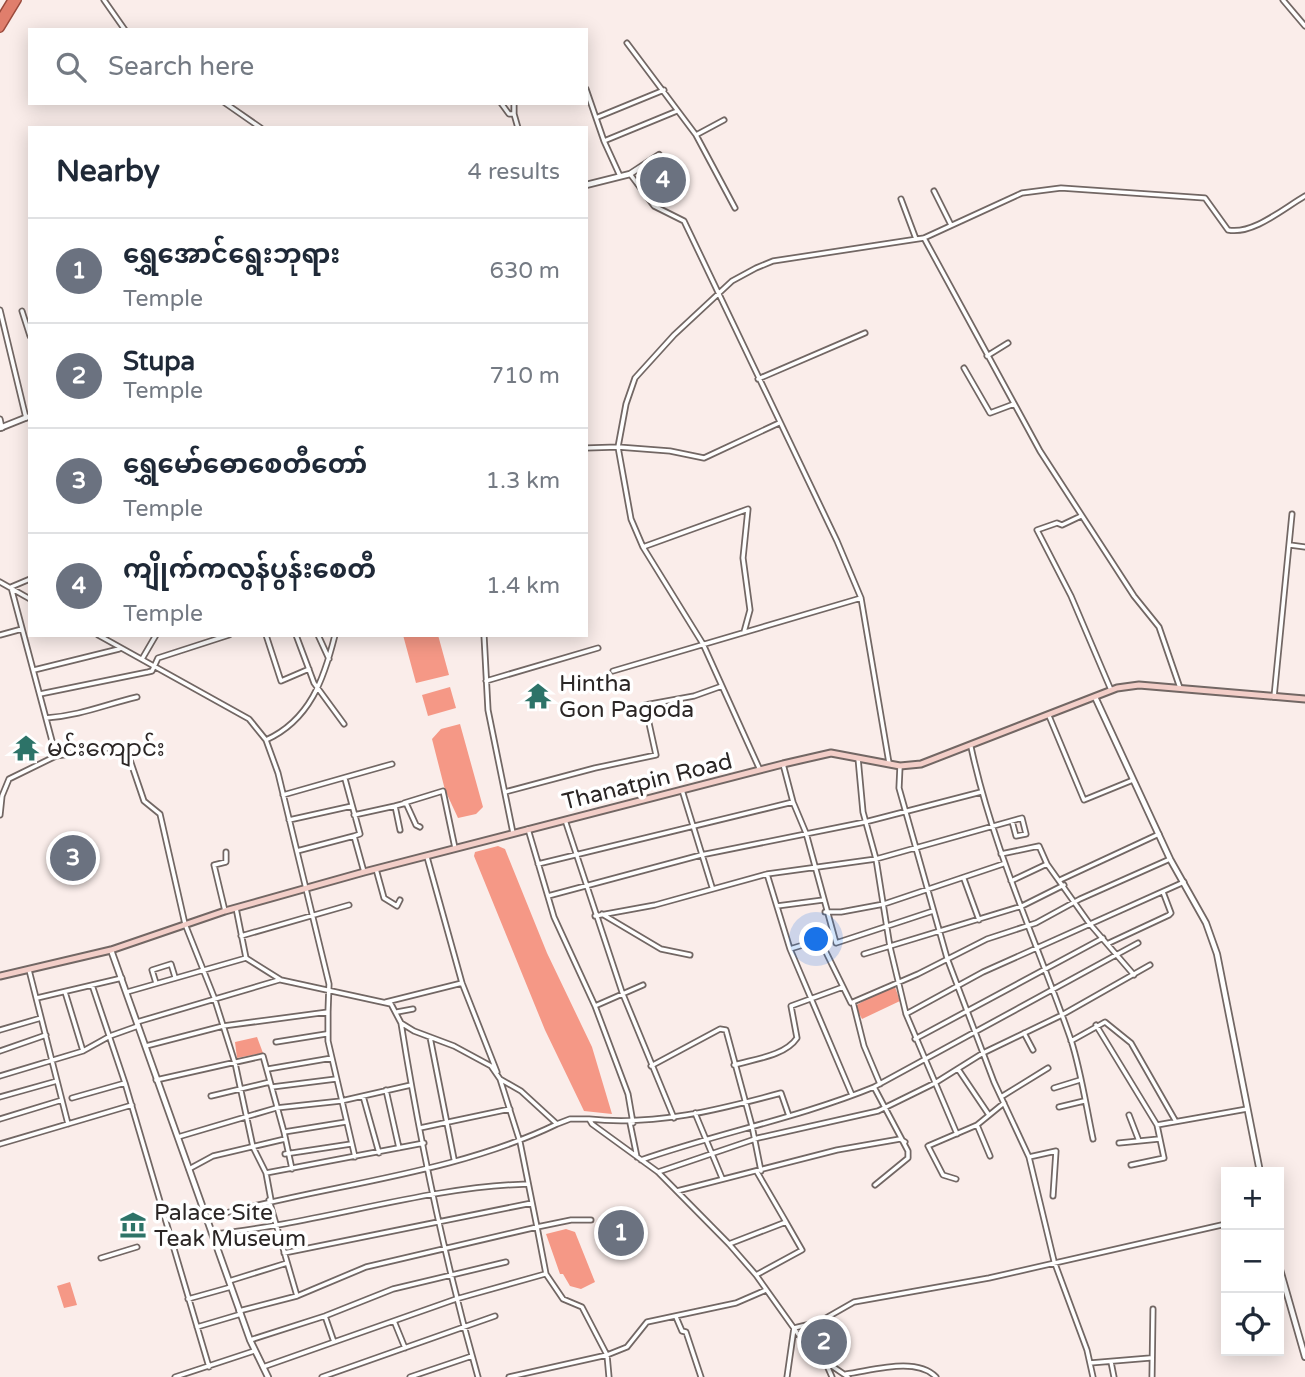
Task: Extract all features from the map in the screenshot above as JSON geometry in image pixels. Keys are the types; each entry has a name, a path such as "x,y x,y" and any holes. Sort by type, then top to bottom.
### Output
{"highway":[{"path":"0,20 8,4 17,0"},
{"path":"0,28 8,4"}],"main road":[{"name":"Thanatpin Road","path":"0,976 111,950 226,911 426,855 760,769 831,753 900,766 929,762 1111,690 1139,685 1305,699"}],"street":[{"path":"104,0 124,28"},
{"path":"1283,0 1305,26"},
{"path":"627,43 696,135 735,208"},
{"path":"597,117 664,90"},
{"path":"588,94 604,141 620,176"},
{"path":"228,105 258,126"},
{"path":"502,105 509,114 514,114"},
{"path":"514,105 517,126"},
{"path":"604,141 677,111"},
{"path":"696,135 724,120"},
{"path":"588,184 631,174 659,155"},
{"path":"631,174 654,206 684,221 837,541 861,598 890,763"},
{"path":"760,769 703,644 643,547 631,519 618,447 626,404 635,378 732,281 773,261 924,238 1023,193 1061,188 1205,198 1228,230 1237,232 1305,196"},
{"path":"934,191 951,225"},
{"path":"901,199 916,239"},
{"path":"924,238 1014,404 1133,596 1159,627 1180,689"},
{"path":"0,310 28,417 1,428 0,419"},
{"path":"22,311 28,330"},
{"path":"758,379 865,333"},
{"path":"987,356 1008,343"},
{"path":"964,368 990,413 1014,404"},
{"path":"588,449 618,447 670,451 704,458 779,423"},
{"path":"643,547 748,509 743,558 750,610 744,632"},
{"path":"1274,697 1292,514"},
{"path":"1082,516 1062,525 1057,523 1037,530 1075,605 1111,690"},
{"path":"1289,545 1305,547"},
{"path":"11,587 28,580"},
{"path":"2,584 28,598"},
{"path":"11,587 56,756"},
{"path":"613,671 861,598"},
{"path":"0,635 22,629"},
{"path":"101,637 249,719 266,740 278,772 330,984 327,991 327,1034 355,1157"},
{"path":"142,659 155,637"},
{"path":"40,694 152,671 158,658 218,637"},
{"path":"267,637 281,681 309,669"},
{"path":"297,637 314,683 344,724"},
{"path":"319,637 329,659"},
{"path":"266,740 302,714 320,688 334,637"},
{"path":"484,637 488,710 513,833"},
{"path":"486,681 598,648"},
{"path":"34,670 119,649"},
{"path":"505,792 656,755 645,705 722,686"},
{"path":"46,718 90,713 112,703 137,697"},
{"path":"1095,697 1170,859 1206,923 1217,954 1259,1167"},
{"path":"1049,716 1084,800 1134,780"},
{"path":"971,747 981,792 1003,864 1030,926 1071,1041 1093,1139"},
{"path":"0,815 2,796 9,779 56,756 112,748 122,750 130,757 144,801 160,814 185,924 204,969 235,1063 253,1147 266,1173 275,1226 296,1296"},
{"path":"858,756 865,821 876,859 890,947 906,1014 957,1135"},
{"path":"282,794 345,779 392,764"},
{"path":"783,764 793,802 806,833 832,936 838,943 933,911"},
{"path":"900,766 898,780 939,933 983,1053 1029,1157 1054,1261 1093,1377"},
{"path":"297,851 360,834 345,779"},
{"path":"682,790 712,887"},
{"path":"354,815 443,791 455,848"},
{"path":"548,896 701,855 865,821 981,792"},
{"path":"538,864 693,824 793,802"},
{"path":"404,803 421,827"},
{"path":"289,820 352,806"},
{"path":"394,806 400,830"},
{"path":"595,916 655,905 712,887 767,874 876,859 1012,821 1023,819 1026,834 1016,836 1012,821"},
{"path":"565,820 622,992 674,1118"},
{"path":"528,829 562,937 595,1006 628,1094 639,1159"},
{"path":"1060,880 1159,834"},
{"path":"354,836 364,872"},
{"path":"1000,854 1037,845 1047,864 1077,902 1089,923 1134,975"},
{"path":"226,852 226,862 214,865 226,911"},
{"path":"426,855 447,919 462,983 500,1079 520,1142 545,1274 563,1299 582,1307 607,1355 609,1377"},
{"path":"852,1003 987,939 1030,926 1170,859"},
{"path":"825,912 841,912 884,904 1003,864"},
{"path":"1011,881 1047,864"},
{"path":"376,869 384,898 397,906 400,900"},
{"path":"767,874 790,949 852,1095"},
{"path":"963,879 979,920"},
{"path":"906,1014 958,985 1184,882"},
{"path":"864,954 1021,906 1064,886"},
{"path":"1108,944 1169,915 1171,913 1163,892"},
{"path":"777,906 822,900"},
{"path":"241,936 349,905"},
{"path":"236,908 246,958"},
{"path":"601,914 661,949 690,955"},
{"path":"790,949 832,936"},
{"path":"915,1039 1103,938"},
{"path":"820,940 852,1003 880,1084"},
{"path":"639,1159 704,1138 789,1116 874,1087 1138,943"},
{"path":"111,950 240,1313 254,1351 268,1377"},
{"path":"127,992 246,958 281,979 393,1006 401,1023 411,1085 456,1299 478,1377"},
{"path":"156,983 152,970 171,964 175,977"},
{"path":"658,1172 754,1139 885,1108 935,1083 983,1053 1060,1016 1150,965"},
{"path":"29,969 68,1125"},
{"path":"37,998 122,978"},
{"path":"0,1076 83,1051 138,1024 214,997 281,979"},
{"path":"384,1002 462,983"},
{"path":"92,985 132,1105 209,1367"},
{"path":"595,1006 643,985"},
{"path":"734,1065 782,1050 792,1044 797,1038 791,1006 812,996 843,987"},
{"path":"65,992 83,1051"},
{"path":"397,1012 413,1009"},
{"path":"145,1046 223,1026 328,1012"},
{"path":"0,1030 41,1018"},
{"path":"1071,1041 1105,1022 1126,1036 1176,1121"},
{"path":"401,1023 489,1065 500,1079 521,1091 557,1124"},
{"path":"1096,1025 1157,1125 1164,1158 1131,1165"},
{"path":"651,1066 720,1029 726,1030 752,1126 759,1172 802,1250 756,1275"},
{"path":"1024,1033 1033,1050"},
{"path":"276,1042 327,1034"},
{"path":"0,1051 46,1035"},
{"path":"429,1036 454,1159"},
{"path":"156,1080 263,1056 292,1169"},
{"path":"268,1069 332,1058"},
{"path":"1001,1097 1048,1068"},
{"path":"958,1069 989,1115"},
{"path":"211,1096 271,1084 337,1079"},
{"path":"1054,1088 1080,1080"},
{"path":"0,1097 57,1081"},
{"path":"72,1098 125,1083"},
{"path":"177,1137 276,1108 341,1101 411,1085"},
{"path":"874,1087 905,1142 908,1158 875,1185"},
{"path":"386,1090 399,1148"},
{"path":"207,1218 270,1200 429,1167 520,1142 570,1119 631,1123 674,1118 781,1093 789,1116"},
{"path":"363,1096 379,1153"},
{"path":"0,1119 62,1100"},
{"path":"1059,1107 1085,1101"},
{"path":"956,1179 943,1175 928,1146 977,1125 1004,1103"},
{"path":"0,1144 132,1105"},
{"path":"420,1128 510,1109"},
{"path":"1157,1125 1247,1109"},
{"path":"695,1113 722,1178"},
{"path":"1129,1115 1139,1141"},
{"path":"589,1119 592,1124 658,1172 729,1244 756,1275 794,1328 825,1361 847,1376 916,1366 930,1370 936,1377"},
{"path":"284,1132 346,1122"},
{"path":"977,1125 990,1156"},
{"path":"189,1169 213,1156 285,1139"},
{"path":"677,1191 837,1150 900,1139 905,1142"},
{"path":"1119,1143 1159,1139"},
{"path":"266,1173 424,1143"},
{"path":"286,1154 351,1144"},
{"path":"1029,1157 1056,1151 1053,1196"},
{"path":"213,1234 275,1226 472,1187 528,1184"},
{"path":"284,1253 532,1203"},
{"path":"197,1327 296,1296 366,1267 537,1227 571,1220 591,1220"},
{"path":"729,1244 786,1222"},
{"path":"794,1328 819,1322 854,1302 989,1278 1054,1261 1221,1225"},
{"path":"101,1258 137,1247"},
{"path":"229,1281 287,1262"},
{"path":"250,1340 325,1316 393,1289 506,1262"},
{"path":"261,1367 456,1299 545,1274"},
{"path":"1284,1283 1305,1357"},
{"path":"188,1299 231,1287"},
{"path":"509,1377 607,1355 627,1347 647,1322 736,1303 767,1290"},
{"path":"1152,1377 1153,1309"},
{"path":"325,1316 334,1342"},
{"path":"323,1377 495,1316"},
{"path":"676,1317 682,1331 686,1332 701,1377"},
{"path":"394,1321 405,1348"},
{"path":"787,1377 794,1328"},
{"path":"175,1377 254,1351"},
{"path":"410,1377 472,1356"},
{"path":"1090,1363 1151,1358"},
{"path":"825,1361 832,1377"},
{"path":"1111,1362 1114,1377"}],"shaded area":[{"path":"404,637 439,637 449,675 416,683"},
{"path":"450,687 456,708 428,716 422,695"},
{"path":"460,724 483,807 476,814 458,818 445,790 432,739 441,729"},
{"path":"498,846 505,849 547,953 592,1047 612,1114 584,1111 545,1030 474,856 475,852"},
{"path":"889,986 895,987 900,1001 862,1019 855,1006"},
{"path":"257,1037 263,1053 237,1058 235,1042"},
{"path":"566,1229 575,1232 595,1282 581,1289 570,1286 563,1274 560,1274 546,1234"},
{"path":"70,1282 77,1305 64,1308 57,1286"}],"place":[{"name":"ကျိုက်ကလွန်ပွန်းစေတီ","path":"663,180"},
{"name":"Hintha Gon Pagoda","path":"538,696"},
{"name":"မင်းကျောင်း","path":"26,748"},
{"name":"ရွှေမော်ဓောစေတီတော်","path":"73,858"},
{"name":"Palace Site Teak Museum","path":"133,1225"},
{"name":"ရွှေအောင်ရွေးဘုရား","path":"621,1233"},
{"name":"Stupa","path":"824,1342"}]}
